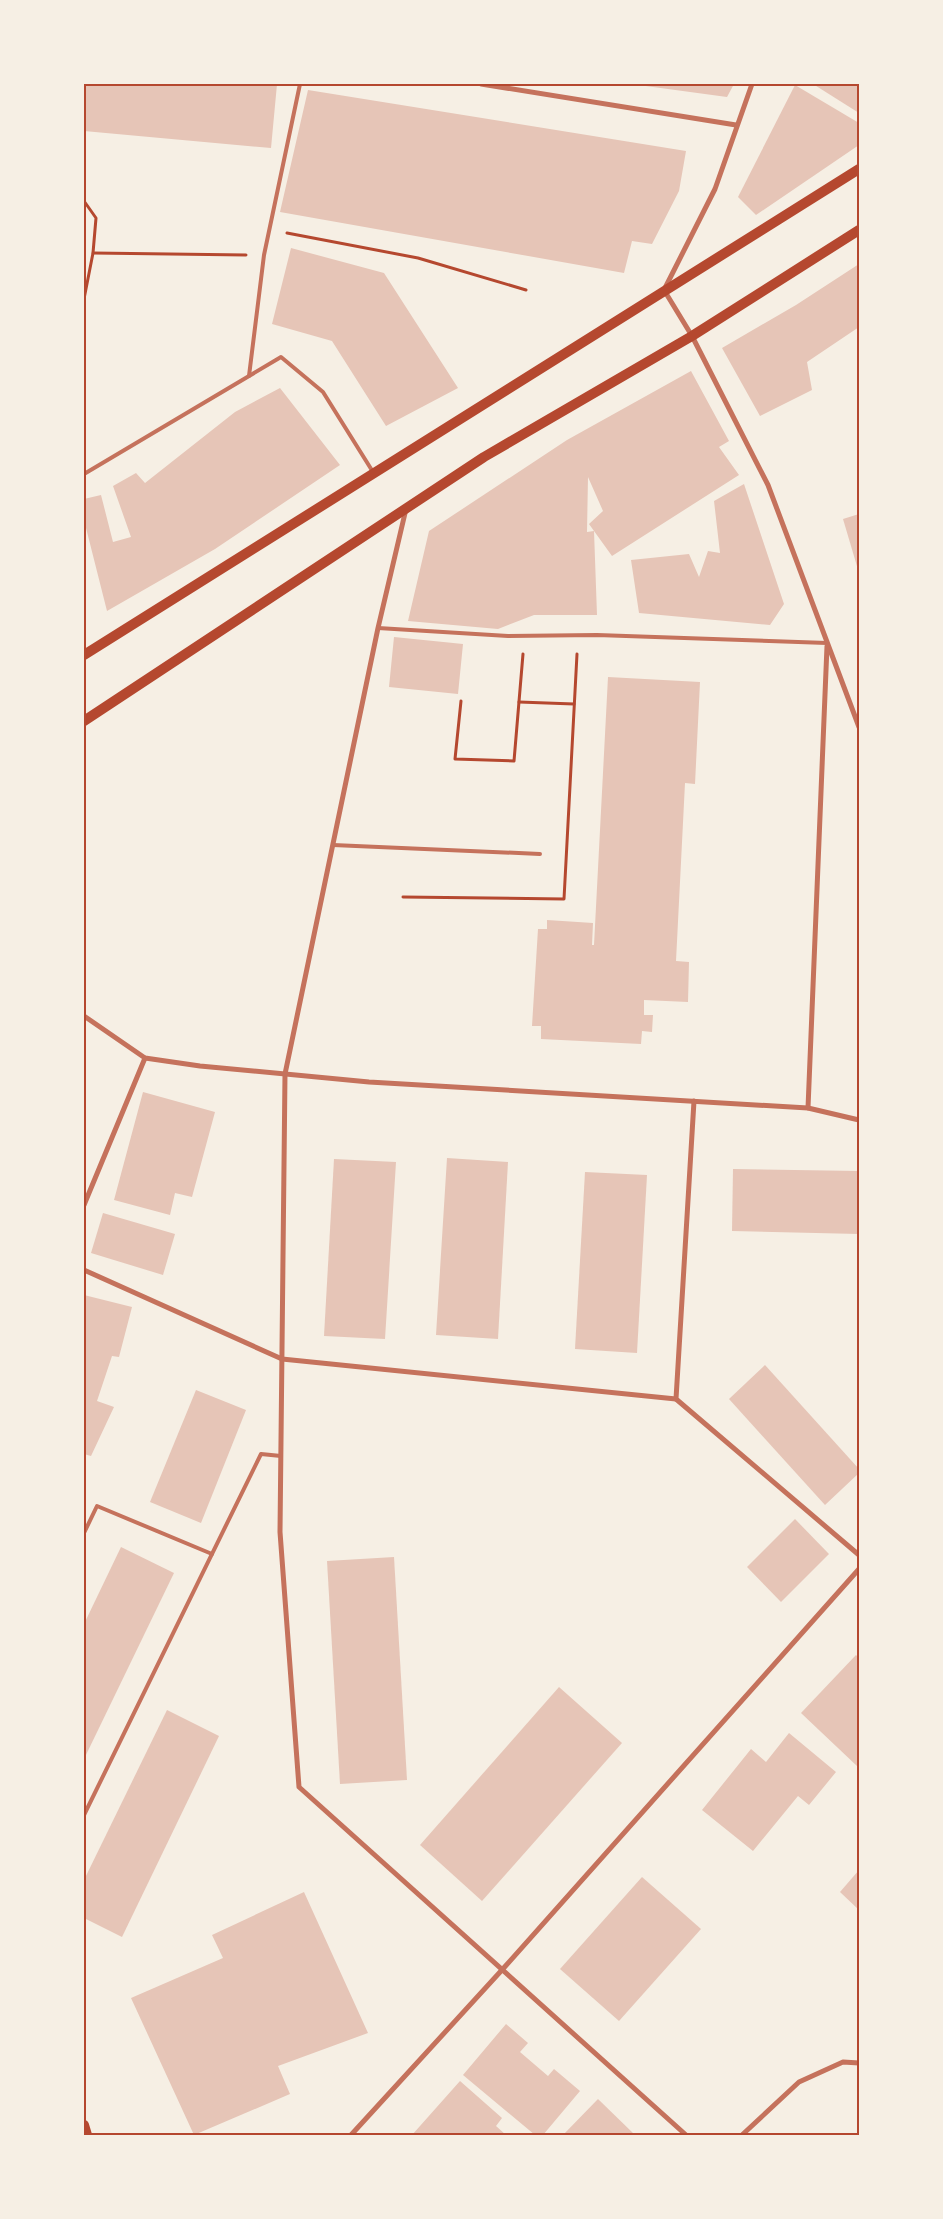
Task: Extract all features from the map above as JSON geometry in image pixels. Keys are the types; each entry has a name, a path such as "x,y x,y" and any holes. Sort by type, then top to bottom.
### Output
{"main road":[{"path":"84,655 859,169"},
{"path":"84,721 484,458 692,336 859,230"},
{"path":"84,2126 87,2135"}],"street":[{"path":"481,84 736,125"},
{"path":"752,84 715,188 664,290 692,336 768,485 859,727"},
{"path":"406,509 378,628 285,1074 280,1532 299,1787 501,1971 686,2135"},
{"path":"808,1108 827,643"},
{"path":"84,1016 145,1058 200,1066 369,1082 808,1108 859,1120"},
{"path":"84,1205 145,1058"},
{"path":"676,1399 694,1101"},
{"path":"84,1270 282,1360 676,1399 859,1555"},
{"path":"352,2135 501,1971 859,1569"},
{"path":"742,2135 799,2082 843,2062 859,2063"}],"lane":[{"path":"249,376 264,255 300,84"},
{"path":"84,474 281,357 323,392 373,472"},
{"path":"378,628 524,636 827,643"},
{"path":"333,845 540,854"},
{"path":"84,1815 261,1454 281,1456"},
{"path":"84,1533 97,1506 212,1554"}],"path":[{"path":"84,201 96,218 93,253 84,299"},
{"path":"269,230 418,258 526,290"},
{"path":"93,253 264,255"},
{"path":"461,701 455,759 514,761 524,636"},
{"path":"403,896 564,899 578,636"},
{"path":"519,702 574,704"}],"building":[{"path":"84,84 277,84 271,148 84,131"},
{"path":"631,84 734,84 727,97"},
{"path":"813,84 859,84 859,113"},
{"path":"795,85 859,123 859,145 756,215 738,197"},
{"path":"308,90 686,151 679,191 652,244 632,241 624,273 280,212"},
{"path":"291,248 384,273 458,388 386,426 332,341 272,324"},
{"path":"859,264 859,327 807,362 812,390 760,416 722,348 796,305"},
{"path":"691,371 729,441 719,447 739,475 612,556 594,531 597,615 534,615 498,629 408,621 429,531 567,440","holes":["588,477 603,511 589,524 594,531 587,532"]},
{"path":"280,388 340,465 215,549 107,611 84,520 84,499 101,495 113,542 131,537 113,486 136,473 145,483 235,412"},
{"path":"744,484 784,604 770,625 639,613 631,560 689,554 699,577 708,551 720,553 714,501"},
{"path":"859,514 859,573 843,519"},
{"path":"394,637 463,644 458,694 389,687"},
{"path":"608,677 700,682 695,784 685,783 676,961 689,962 688,1002 644,1000 644,1015 653,1015 652,1032 642,1031 641,1044 541,1039 541,1026 532,1026 538,929 547,929 547,920 593,923 592,945 594,945"},
{"path":"143,1092 215,1112 192,1197 175,1193 170,1215 114,1200"},
{"path":"447,1158 508,1162 498,1339 436,1335"},
{"path":"334,1159 396,1162 385,1339 324,1336"},
{"path":"733,1169 859,1171 859,1234 732,1231"},
{"path":"585,1172 647,1175 637,1353 575,1349"},
{"path":"103,1213 175,1234 163,1275 91,1253"},
{"path":"84,1295 132,1307 119,1357 112,1356 97,1401 114,1407 91,1456 84,1454"},
{"path":"765,1365 859,1469 859,1473 825,1505 729,1399"},
{"path":"196,1390 246,1410 201,1523 150,1502"},
{"path":"795,1519 829,1554 781,1602 747,1567"},
{"path":"121,1547 174,1573 84,1759 84,1624"},
{"path":"394,1557 407,1780 340,1784 327,1561"},
{"path":"856,1655 859,1658 859,1763 857,1766 801,1713"},
{"path":"559,1687 622,1743 482,1901 420,1845"},
{"path":"167,1710 219,1736 122,1937 84,1918 84,1880"},
{"path":"789,1733 836,1772 809,1805 798,1796 753,1851 702,1810 751,1749 766,1762"},
{"path":"859,1870 859,1910 840,1892"},
{"path":"642,1877 701,1929 619,2021 560,1969"},
{"path":"304,1892 368,2033 278,2066 290,2094 194,2135 131,1998 223,1958 212,1935"},
{"path":"506,2024 528,2043 520,2052 548,2076 554,2069 580,2091 543,2135 535,2135 463,2075"},
{"path":"460,2081 502,2118 496,2126 506,2135 412,2135"},
{"path":"598,2099 635,2135 563,2135"}]}
